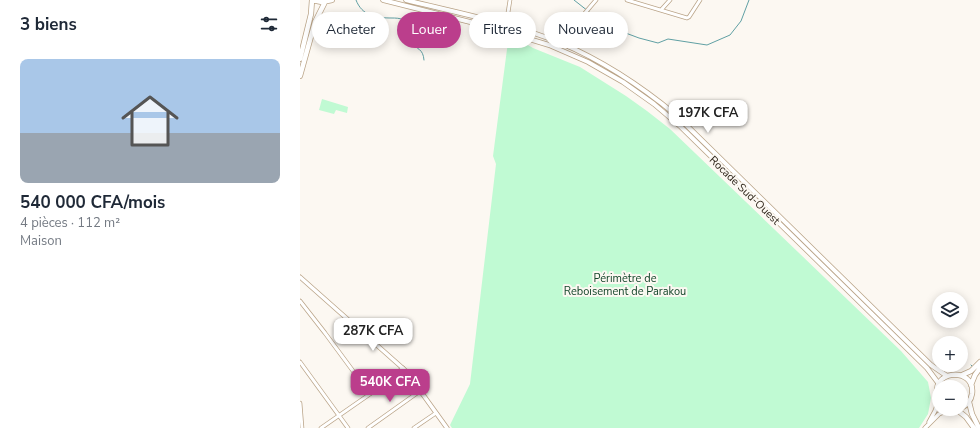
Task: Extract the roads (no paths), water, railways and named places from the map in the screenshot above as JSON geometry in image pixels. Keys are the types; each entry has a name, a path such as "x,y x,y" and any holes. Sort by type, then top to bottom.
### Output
{"main road":[{"path":"300,59 301,49 312,14 312,0 325,2 332,0"},
{"name":"Rocade Sud-Ouest","path":"383,0 486,26 549,45 600,69 644,97 681,127 932,373 936,380"},
{"name":"Rocade Sud-Ouest","path":"406,0 469,16"},
{"path":"300,76 314,22 325,2"},
{"name":"Rocade Sud-Ouest","path":"571,48 599,62 631,81 676,115 931,365 947,376"},
{"path":"962,376 971,371 980,362"},
{"path":"971,385 980,368"},
{"path":"943,380 947,376 953,374 968,379 971,385 972,393 969,402 972,414 979,428"},
{"path":"965,416 974,428"}],"street":[{"path":"508,12 510,0"},
{"path":"587,12 596,0"},
{"path":"630,0 687,18 700,0"},
{"path":"661,10 670,0"},
{"path":"300,277 403,368 447,428"},
{"path":"300,301 325,332 370,394"},
{"path":"300,362 348,428"},
{"path":"321,428 370,394 403,368"},
{"path":"368,428 420,391"},
{"path":"300,404 302,428"},
{"path":"414,428 436,413"},
{"path":"926,428 932,416"},
{"path":"926,428 937,416"}],"waterway":[{"path":"356,0 362,10 370,15 375,17 398,18 404,20 408,25 412,43 421,51 424,60"},
{"path":"574,0 607,26 639,38 658,43 668,39 707,45 730,35 741,21 749,0"}],"park label":[{"name":"Périmètre de Reboisement de Parakou","path":"625,284"}]}
